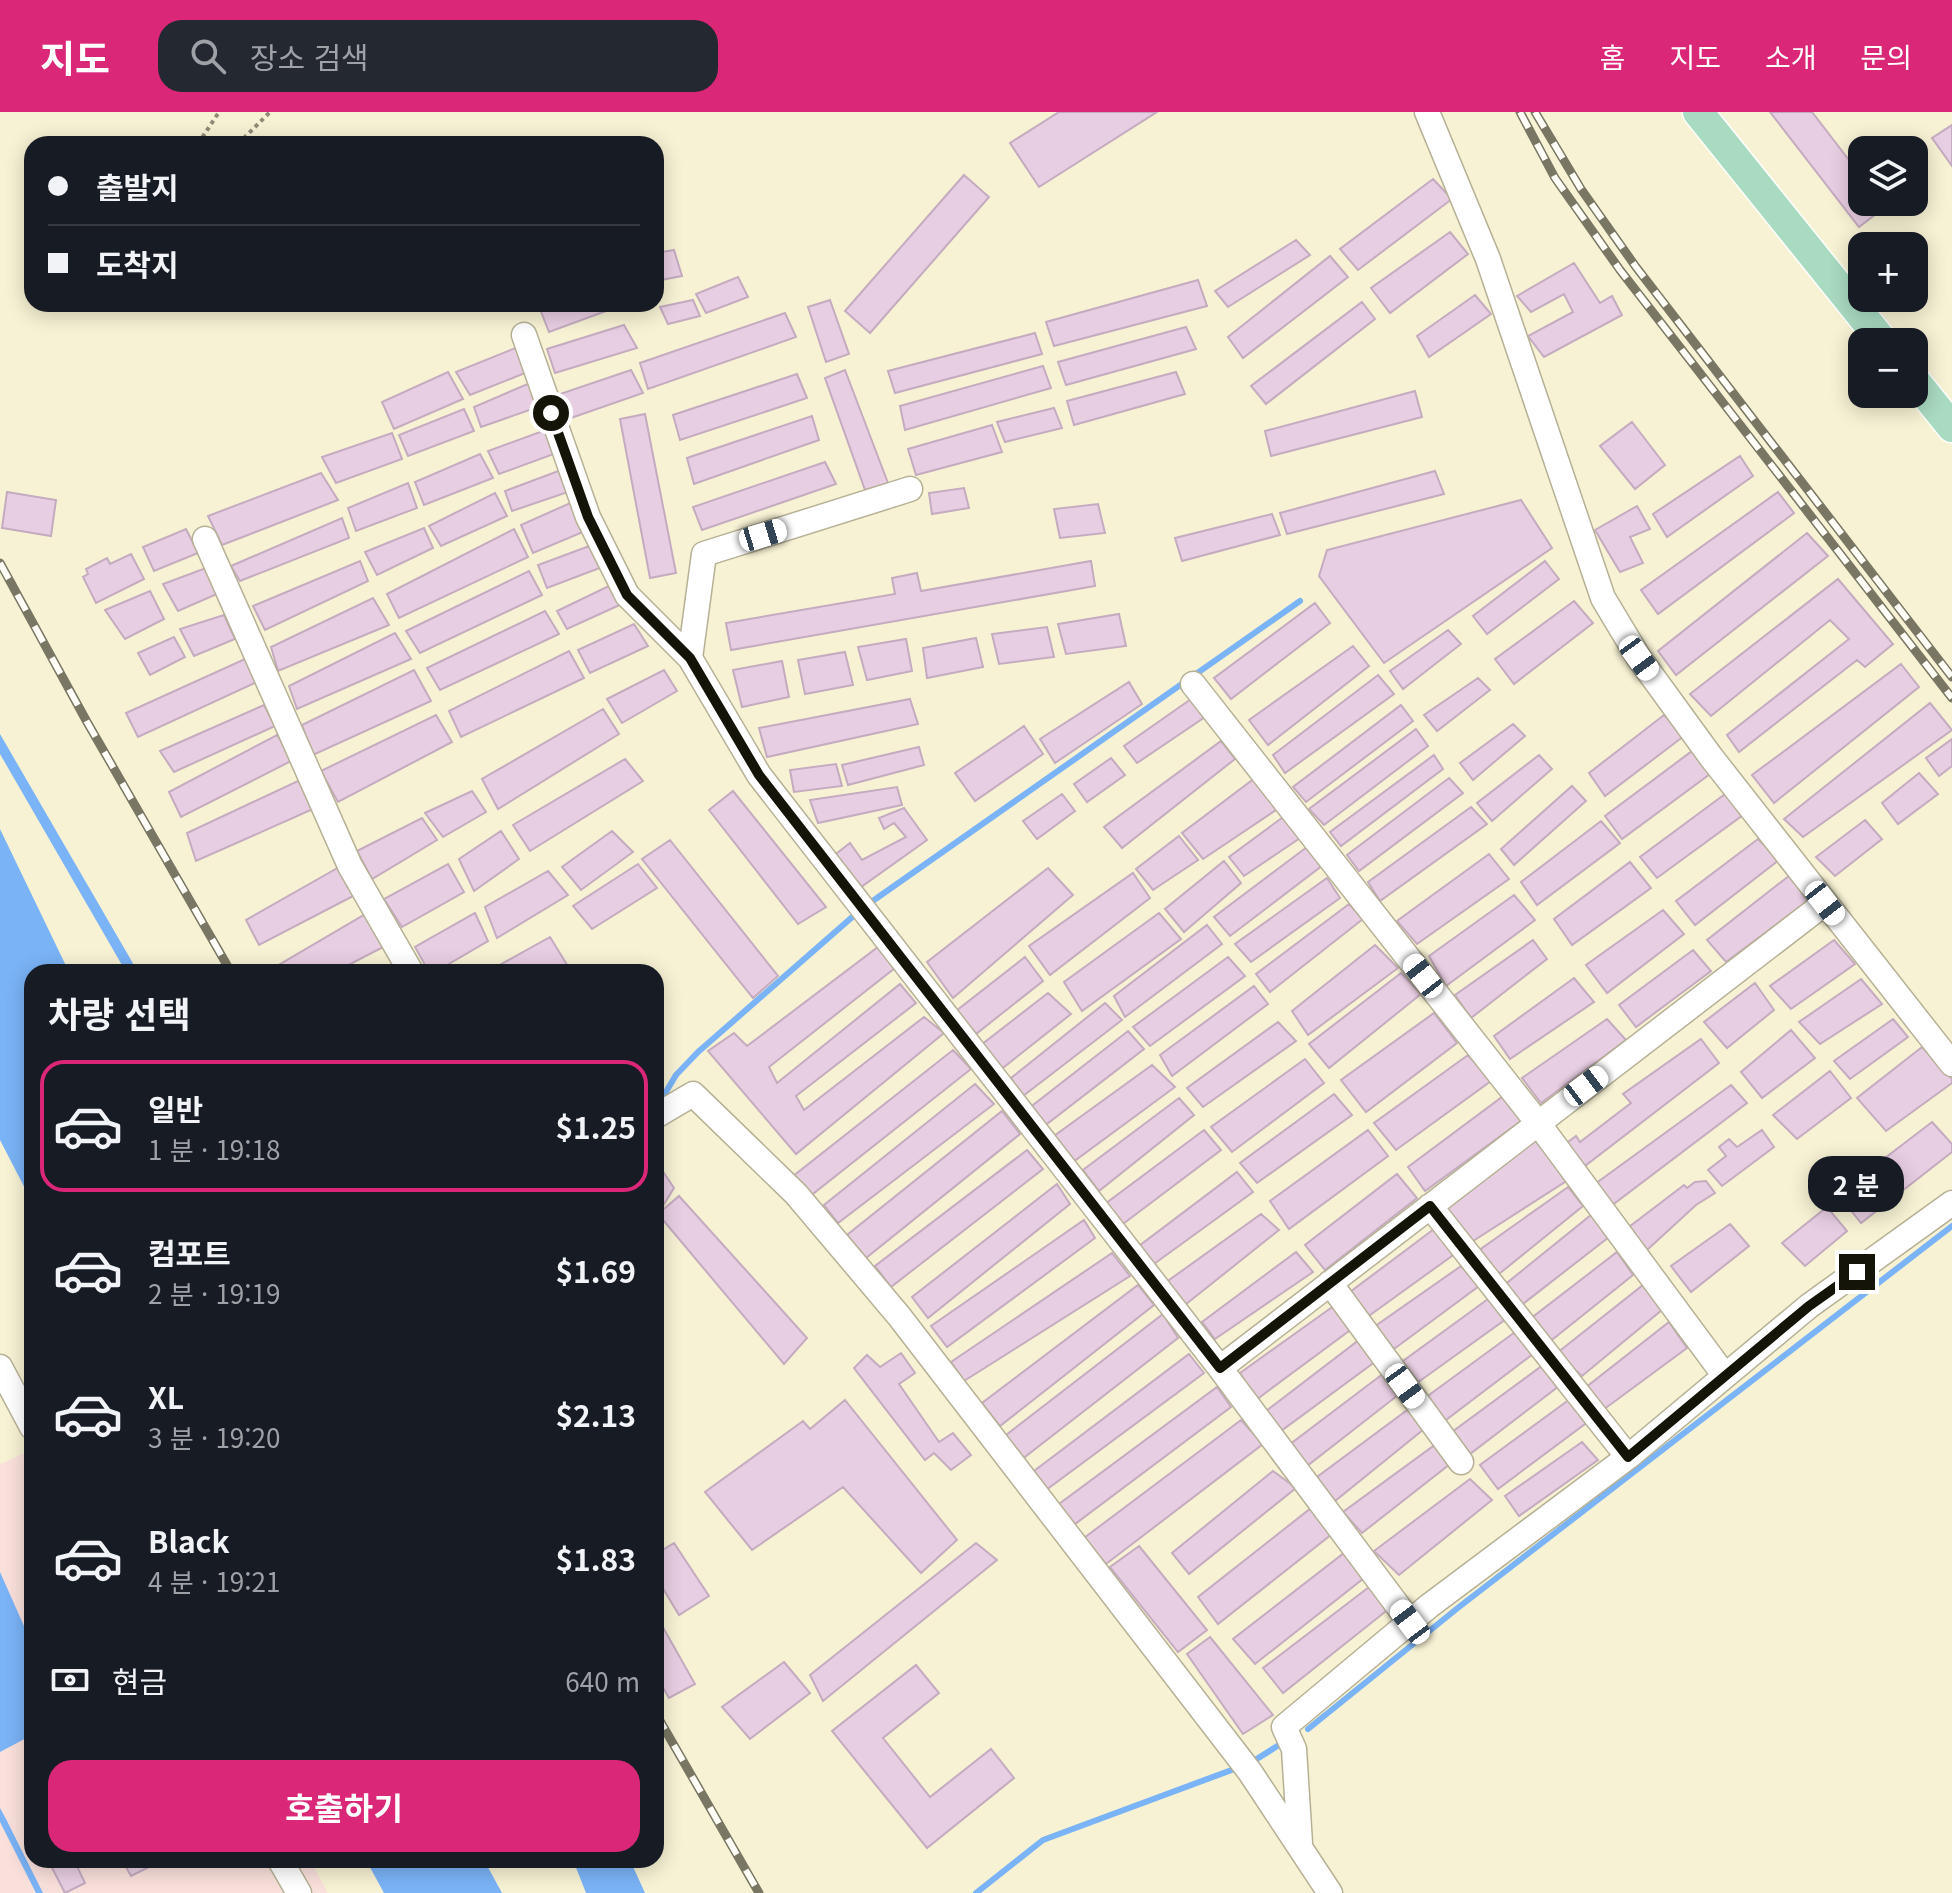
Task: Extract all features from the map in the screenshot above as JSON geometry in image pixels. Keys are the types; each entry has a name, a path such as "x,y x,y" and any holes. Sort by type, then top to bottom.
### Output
{"main road":[{"path":"1698,112 1872,328"},
{"path":"1928,397 1952,427"}],"street":[{"path":"1427,112 1488,259 1603,598 1639,658 1693,733 1952,1064"},
{"path":"524,335 588,517 627,595 690,658 752,766 1220,1368 1410,1622"},
{"path":"690,658 704,554 910,489"},
{"path":"205,539 350,866 406,964"},
{"path":"1193,684 1538,1123 1725,1376"},
{"path":"1220,1368 1825,903"},
{"path":"664,1111 693,1094 796,1194 899,1316 1141,1629 1301,1845 1330,1893"},
{"path":"1301,1845 1294,1749 1284,1727 1410,1622 1628,1457 1809,1306 1952,1203"},
{"path":"1430,1206 1628,1457"},
{"path":"1330,1283 1461,1462"},
{"path":"0,1367 24,1412"},
{"path":"285,1868 299,1893"}],"path":[{"path":"203,136 219,112"},
{"path":"246,136 270,112"}],"shaded area":[{"path":"24,1454 24,1868 314,1868 328,1893 0,1893 0,1464"}],"water":[{"path":"0,734 133,964 121,964 0,754"},
{"path":"0,829 65,964 24,964 24,1186 0,1140"},
{"path":"0,1572 24,1626 24,1739 0,1752"},
{"path":"0,1808 24,1855 24,1868 30,1868 43,1893 36,1893 0,1822"},
{"path":"370,1868 488,1868 502,1893 384,1893"},
{"path":"576,1868 634,1868 645,1893 586,1893"}],"building":[{"path":"1059,112 1157,112 1039,187 1010,143"},
{"path":"1770,112 1812,112 1848,159 1848,213"},
{"path":"1952,125 1952,166 1932,138"},
{"path":"964,175 989,197 870,333 845,311"},
{"path":"1433,179 1452,199 1358,270 1340,249"},
{"path":"1850,216 1873,216 1859,227"},
{"path":"1450,232 1468,254 1390,313 1371,288"},
{"path":"1296,240 1310,255 1228,307 1215,291"},
{"path":"674,250 682,276 664,279 664,252"},
{"path":"1330,256 1348,277 1243,358 1228,337"},
{"path":"1574,263 1600,303 1612,296 1622,315 1544,357 1528,336 1573,312 1564,294 1531,312 1517,296"},
{"path":"738,277 748,297 706,313 696,294"},
{"path":"1198,280 1207,306 1054,346 1046,322"},
{"path":"1475,295 1491,314 1429,357 1417,336"},
{"path":"693,300 700,316 668,324 662,312 664,306"},
{"path":"830,300 849,354 826,362 808,307"},
{"path":"1362,302 1375,319 1266,404 1251,386"},
{"path":"541,312 603,312 549,332"},
{"path":"785,313 796,337 648,389 640,363"},
{"path":"624,325 637,348 555,373 547,349"},
{"path":"1186,327 1196,349 1066,385 1058,362"},
{"path":"1035,333 1042,354 895,393 888,371"},
{"path":"518,347 530,371 470,395 456,372"},
{"path":"1043,366 1051,388 905,430 900,406"},
{"path":"631,370 643,393 571,418 560,394"},
{"path":"845,370 888,483 865,490 825,378"},
{"path":"448,372 463,399 394,429 382,402"},
{"path":"1176,372 1185,394 1074,425 1067,401"},
{"path":"797,374 807,398 680,440 673,415"},
{"path":"530,383 541,406 481,427 474,407"},
{"path":"1415,391 1422,417 1271,456 1265,431"},
{"path":"1054,408 1062,428 1005,442 997,422"},
{"path":"464,409 474,431 408,456 399,435"},
{"path":"645,414 676,573 650,578 620,419"},
{"path":"812,416 819,440 694,484 687,458"},
{"path":"1632,422 1665,465 1635,489 1600,446"},
{"path":"992,425 1002,452 916,475 908,449"},
{"path":"551,428 562,451 499,474 488,451"},
{"path":"392,433 402,459 336,483 322,457"},
{"path":"480,454 493,478 424,505 415,482"},
{"path":"1740,456 1753,476 1667,537 1653,514"},
{"path":"825,462 836,484 702,530 693,507"},
{"path":"561,470 571,491 512,511 505,491"},
{"path":"1435,471 1444,494 1287,534 1280,513"},
{"path":"321,473 338,500 222,545 208,516"},
{"path":"408,483 417,508 356,531 348,508"},
{"path":"964,488 969,508 932,514 929,493"},
{"path":"7,492 56,500 51,536 2,528"},
{"path":"1778,492 1794,513 1658,614 1641,590"},
{"path":"495,493 507,516 441,546 429,526"},
{"path":"577,500 590,529 533,553 521,525"},
{"path":"1521,500 1552,548 1384,663 1319,576 1327,550"},
{"path":"1098,504 1105,533 1060,538 1054,509"},
{"path":"1637,506 1650,529 1630,537 1643,563 1620,572 1595,530"},
{"path":"1272,514 1280,535 1182,561 1175,538"},
{"path":"342,518 349,538 240,581 231,566"},
{"path":"424,528 433,548 377,575 365,552"},
{"path":"186,529 198,553 154,571 143,547"},
{"path":"514,529 528,557 399,618 387,594"},
{"path":"1807,533 1828,556 1676,675 1658,651"},
{"path":"592,545 605,566 547,588 538,565"},
{"path":"131,554 144,579 96,603 83,577 88,574 86,569 107,558 110,564"},
{"path":"360,561 368,581 265,630 253,606"},
{"path":"1091,561 1095,586 731,650 726,623 895,594 892,578 917,573 921,591"},
{"path":"1545,561 1559,579 1487,634 1473,616"},
{"path":"206,568 217,594 178,611 163,584"},
{"path":"529,571 542,595 420,653 406,631"},
{"path":"1838,579 1893,644 1865,667 1857,660 1739,752 1727,735 1849,639 1830,620 1711,716 1690,694"},
{"path":"611,585 624,603 567,629 557,611"},
{"path":"150,591 164,619 125,639 105,610"},
{"path":"373,598 389,625 278,671 271,647"},
{"path":"1574,601 1593,623 1514,684 1495,659"},
{"path":"1315,603 1330,623 1231,699 1214,678"},
{"path":"545,611 559,634 440,690 427,668"},
{"path":"1119,614 1126,646 1066,654 1058,624"},
{"path":"224,615 235,639 194,656 180,629"},
{"path":"634,624 648,646 590,673 578,650"},
{"path":"1047,627 1054,657 999,664 992,634"},
{"path":"1448,630 1461,644 1403,689 1390,671"},
{"path":"395,633 411,659 297,709 289,686"},
{"path":"174,637 185,657 150,675 138,653"},
{"path":"976,638 983,667 927,678 923,648"},
{"path":"906,639 912,671 867,680 858,647"},
{"path":"1353,646 1369,666 1268,745 1249,720"},
{"path":"569,651 584,678 461,737 449,711"},
{"path":"845,652 853,685 805,694 798,660"},
{"path":"245,659 259,681 138,737 126,713"},
{"path":"782,661 789,697 742,707 733,670"},
{"path":"1901,664 1919,687 1774,803 1752,775"},
{"path":"414,670 431,701 313,755 302,725"},
{"path":"664,670 677,691 622,723 607,699"},
{"path":"1378,675 1394,694 1285,773 1273,755"},
{"path":"1478,678 1490,690 1437,731 1424,715"},
{"path":"1129,682 1142,704 1055,763 1040,739"},
{"path":"910,699 918,724 767,757 759,728"},
{"path":"1191,699 1205,717 1137,763 1124,746"},
{"path":"1930,703 1952,730 1803,837 1784,819"},
{"path":"264,705 275,726 174,772 160,751"},
{"path":"1401,705 1413,721 1306,802 1293,787"},
{"path":"603,709 619,734 498,809 482,779"},
{"path":"436,715 452,742 338,802 321,771"},
{"path":"1664,715 1684,736 1605,796 1589,773"},
{"path":"1513,724 1525,736 1473,780 1460,763"},
{"path":"1024,726 1043,754 975,801 955,773"},
{"path":"1416,729 1428,746 1324,825 1309,809"},
{"path":"277,735 293,760 181,817 169,792"},
{"path":"1952,739 1952,766 1939,776 1926,758"},
{"path":"1221,741 1235,759 1122,848 1104,827"},
{"path":"919,747 924,765 848,785 842,765"},
{"path":"1692,751 1710,774 1622,839 1605,816"},
{"path":"1434,755 1443,769 1341,846 1330,832"},
{"path":"1539,755 1552,769 1492,821 1477,803"},
{"path":"1111,758 1125,775 1087,802 1074,784"},
{"path":"625,759 643,781 530,851 513,825"},
{"path":"836,764 842,786 794,792 790,770"},
{"path":"1919,773 1938,794 1898,824 1882,803"},
{"path":"1255,778 1276,810 1203,859 1182,833"},
{"path":"1449,778 1463,793 1359,871 1347,855"},
{"path":"300,780 313,809 196,861 187,833"},
{"path":"1572,786 1586,801 1514,865 1501,849"},
{"path":"897,787 902,805 818,823 810,800"},
{"path":"472,791 486,812 443,837 425,813"},
{"path":"733,791 826,907 798,924 709,810"},
{"path":"1062,794 1075,811 1037,839 1023,821"},
{"path":"1725,794 1743,815 1657,878 1640,857"},
{"path":"1471,807 1487,824 1380,901 1368,882"},
{"path":"904,808 927,840 861,887 836,854 850,843 862,860 906,837 894,823 884,829 879,818"},
{"path":"1283,817 1300,838 1244,876 1229,857"},
{"path":"422,818 437,840 372,879 357,851"},
{"path":"1865,820 1882,839 1835,876 1816,857"},
{"path":"1601,821 1620,843 1537,905 1521,882"},
{"path":"501,831 519,859 474,891 459,859"},
{"path":"612,831 633,852 581,890 562,867"},
{"path":"1179,836 1198,860 1153,890 1136,869"},
{"path":"1758,839 1779,860 1695,925 1676,901"},
{"path":"670,840 778,976 753,998 642,859"},
{"path":"1307,847 1323,865 1230,936 1214,917"},
{"path":"1489,854 1509,879 1417,944 1397,921"},
{"path":"1224,861 1241,883 1184,932 1165,909"},
{"path":"1630,862 1651,888 1572,945 1554,919"},
{"path":"448,864 464,892 402,927 384,899"},
{"path":"638,864 657,888 592,929 573,906"},
{"path":"341,866 357,894 259,945 246,920"},
{"path":"1048,868 1073,895 953,998 927,962"},
{"path":"548,871 568,895 497,938 485,907"},
{"path":"1133,873 1150,898 1050,975 1029,946"},
{"path":"1790,875 1812,898 1726,962 1707,940"},
{"path":"1327,878 1340,898 1251,962 1235,944"},
{"path":"1514,895 1535,920 1446,986 1429,956"},
{"path":"1349,904 1363,919 1270,992 1256,974"},
{"path":"1663,910 1684,934 1607,993 1586,965"},
{"path":"369,912 387,945 350,964 280,964"},
{"path":"475,913 488,941 449,964 425,964 415,947"},
{"path":"1159,913 1181,939 1082,1011 1064,982"},
{"path":"1207,925 1222,944 1125,1017 1114,996"},
{"path":"550,937 567,964 501,964"},
{"path":"1533,940 1547,959 1471,1018 1455,995"},
{"path":"1834,940 1855,964 1791,1009 1770,986"},
{"path":"1375,945 1398,968 1308,1035 1292,1011"},
{"path":"878,947 895,968 769,1067 777,1083 900,984 916,1003 796,1096 804,1110 924,1017 944,1033 796,1154 708,1051 734,1033 747,1046"},
{"path":"1693,950 1711,971 1636,1027 1619,1005"},
{"path":"1025,957 1043,981 976,1034 956,1011"},
{"path":"1228,957 1245,976 1150,1046 1133,1027"},
{"path":"1401,973 1421,994 1329,1068 1309,1044"},
{"path":"1574,978 1594,1002 1510,1059 1494,1036"},
{"path":"1861,979 1882,1004 1820,1044 1799,1022"},
{"path":"1755,983 1774,1010 1727,1048 1704,1022"},
{"path":"1254,986 1268,1004 1172,1076 1160,1055"},
{"path":"1048,993 1071,1014 999,1071 981,1045"},
{"path":"1105,1003 1122,1020 1023,1096 1011,1078"},
{"path":"1434,1013 1457,1043 1366,1112 1341,1080"},
{"path":"1607,1019 1626,1040 1541,1103 1522,1078"},
{"path":"1893,1019 1908,1037 1850,1079 1834,1061"},
{"path":"1278,1022 1296,1041 1203,1107 1187,1088"},
{"path":"1791,1030 1815,1058 1762,1098 1741,1072"},
{"path":"1128,1031 1144,1049 1043,1127 1028,1109"},
{"path":"1701,1039 1719,1063 1581,1169 1564,1145 1576,1136 1580,1142 1631,1103 1623,1094"},
{"path":"1922,1047 1952,1079 1952,1083 1886,1131 1857,1098"},
{"path":"953,1050 971,1069 809,1197 792,1177"},
{"path":"1468,1055 1491,1081 1396,1150 1374,1123"},
{"path":"1305,1059 1324,1083 1232,1152 1211,1127"},
{"path":"1152,1065 1175,1087 1073,1162 1054,1136"},
{"path":"1830,1071 1851,1098 1797,1139 1773,1115"},
{"path":"975,1084 994,1104 838,1223 824,1205"},
{"path":"1731,1085 1747,1103 1611,1206 1595,1184"},
{"path":"1334,1094 1352,1115 1257,1183 1240,1163"},
{"path":"1502,1097 1521,1121 1425,1191 1408,1167"},
{"path":"1179,1098 1194,1115 1099,1191 1083,1170"},
{"path":"1002,1111 1020,1134 866,1258 847,1235"},
{"path":"1932,1122 1952,1144 1952,1152 1861,1223 1838,1194"},
{"path":"1204,1130 1221,1150 1123,1224 1105,1204"},
{"path":"1368,1130 1388,1156 1289,1229 1270,1201"},
{"path":"1762,1130 1774,1147 1722,1186 1708,1170 1726,1156 1719,1147 1729,1139 1737,1147"},
{"path":"1535,1140 1568,1180 1470,1243 1442,1208"},
{"path":"1027,1150 1043,1169 891,1287 875,1266"},
{"path":"1237,1172 1253,1192 1154,1264 1139,1246"},
{"path":"664,1173 674,1188 664,1204"},
{"path":"1397,1174 1417,1198 1325,1270 1305,1245"},
{"path":"1706,1181 1715,1193 1696,1205 1647,1250 1629,1227 1684,1185 1687,1188 1695,1182"},
{"path":"1057,1184 1070,1204 928,1318 912,1297"},
{"path":"1568,1187 1583,1206 1499,1274 1478,1251"},
{"path":"679,1196 807,1338 784,1364 664,1221 664,1209"},
{"path":"1827,1207 1847,1231 1805,1266 1782,1243"},
{"path":"1261,1214 1279,1230 1185,1305 1165,1283"},
{"path":"1591,1215 1609,1237 1519,1307 1503,1286"},
{"path":"1084,1220 1095,1238 947,1347 931,1326"},
{"path":"1730,1224 1749,1246 1691,1292 1671,1266"},
{"path":"1434,1229 1456,1253 1366,1318 1346,1295"},
{"path":"1296,1252 1313,1272 1215,1339 1202,1322"},
{"path":"1617,1252 1633,1275 1548,1343 1530,1319"},
{"path":"1112,1253 1130,1276 964,1381 951,1362"},
{"path":"1461,1266 1479,1286 1394,1349 1374,1327"},
{"path":"1138,1285 1154,1305 1000,1426 982,1403"},
{"path":"1643,1285 1663,1309 1582,1376 1557,1353"},
{"path":"1488,1299 1506,1319 1417,1383 1399,1364"},
{"path":"1335,1305 1353,1328 1256,1400 1240,1373"},
{"path":"1163,1314 1178,1338 1021,1460 1006,1435"},
{"path":"1669,1322 1687,1348 1603,1410 1585,1388"},
{"path":"1515,1332 1533,1354 1442,1423 1425,1398"},
{"path":"1359,1340 1376,1361 1281,1431 1266,1411"},
{"path":"901,1353 915,1373 899,1384 939,1442 953,1433 971,1455 951,1470 934,1453 925,1460 854,1368 867,1355 880,1367"},
{"path":"1189,1354 1204,1373 1046,1490 1034,1471"},
{"path":"1543,1365 1559,1386 1470,1454 1452,1432"},
{"path":"1384,1373 1402,1392 1307,1466 1289,1445"},
{"path":"1217,1387 1231,1407 1075,1524 1059,1504"},
{"path":"1570,1399 1589,1421 1498,1489 1480,1465"},
{"path":"845,1400 957,1540 921,1573 843,1487 752,1550 705,1492 803,1421 810,1429"},
{"path":"1410,1408 1424,1429 1335,1501 1317,1477"},
{"path":"1241,1420 1263,1444 1106,1564 1084,1538"},
{"path":"1582,1442 1598,1460 1519,1516 1505,1496"},
{"path":"1436,1444 1450,1464 1362,1533 1343,1512"},
{"path":"1273,1471 1296,1488 1189,1574 1172,1553"},
{"path":"1470,1479 1492,1500 1399,1575 1374,1551"},
{"path":"1311,1508 1332,1534 1218,1624 1198,1597"},
{"path":"674,1543 709,1596 679,1615 664,1590 664,1549"},
{"path":"976,1543 997,1560 823,1701 810,1675"},
{"path":"1139,1546 1207,1630 1178,1652 1110,1567"},
{"path":"1344,1553 1364,1578 1255,1664 1233,1639"},
{"path":"1369,1587 1390,1608 1283,1693 1263,1668"},
{"path":"664,1629 695,1684 669,1698 664,1690"},
{"path":"1210,1637 1273,1715 1243,1734 1187,1654"},
{"path":"784,1662 810,1693 750,1739 722,1707"},
{"path":"916,1665 939,1693 883,1738 930,1797 991,1749 1014,1778 927,1848 832,1731"},
{"path":"52,1868 78,1868 85,1883 65,1893"},
{"path":"126,1868 147,1868 131,1876"}],"waterway":[{"path":"867,905 1300,601"},
{"path":"664,1095 676,1075 698,1052 858,912"},
{"path":"1308,1729 1459,1607 1952,1226"},
{"path":"1252,1762 1279,1745"},
{"path":"976,1893 1043,1840 1237,1768"}],"railway":[{"path":"1520,112 1555,178 1620,270 1952,698"},
{"path":"1535,112 1581,189 1636,267 1952,677"},
{"path":"0,563 87,722 226,964"},
{"path":"664,1728 759,1893"}],"route":[{"path":"551,413 588,517 627,595 690,658 752,766 1220,1368 1430,1206 1628,1457 1809,1306 1857,1272"}]}
